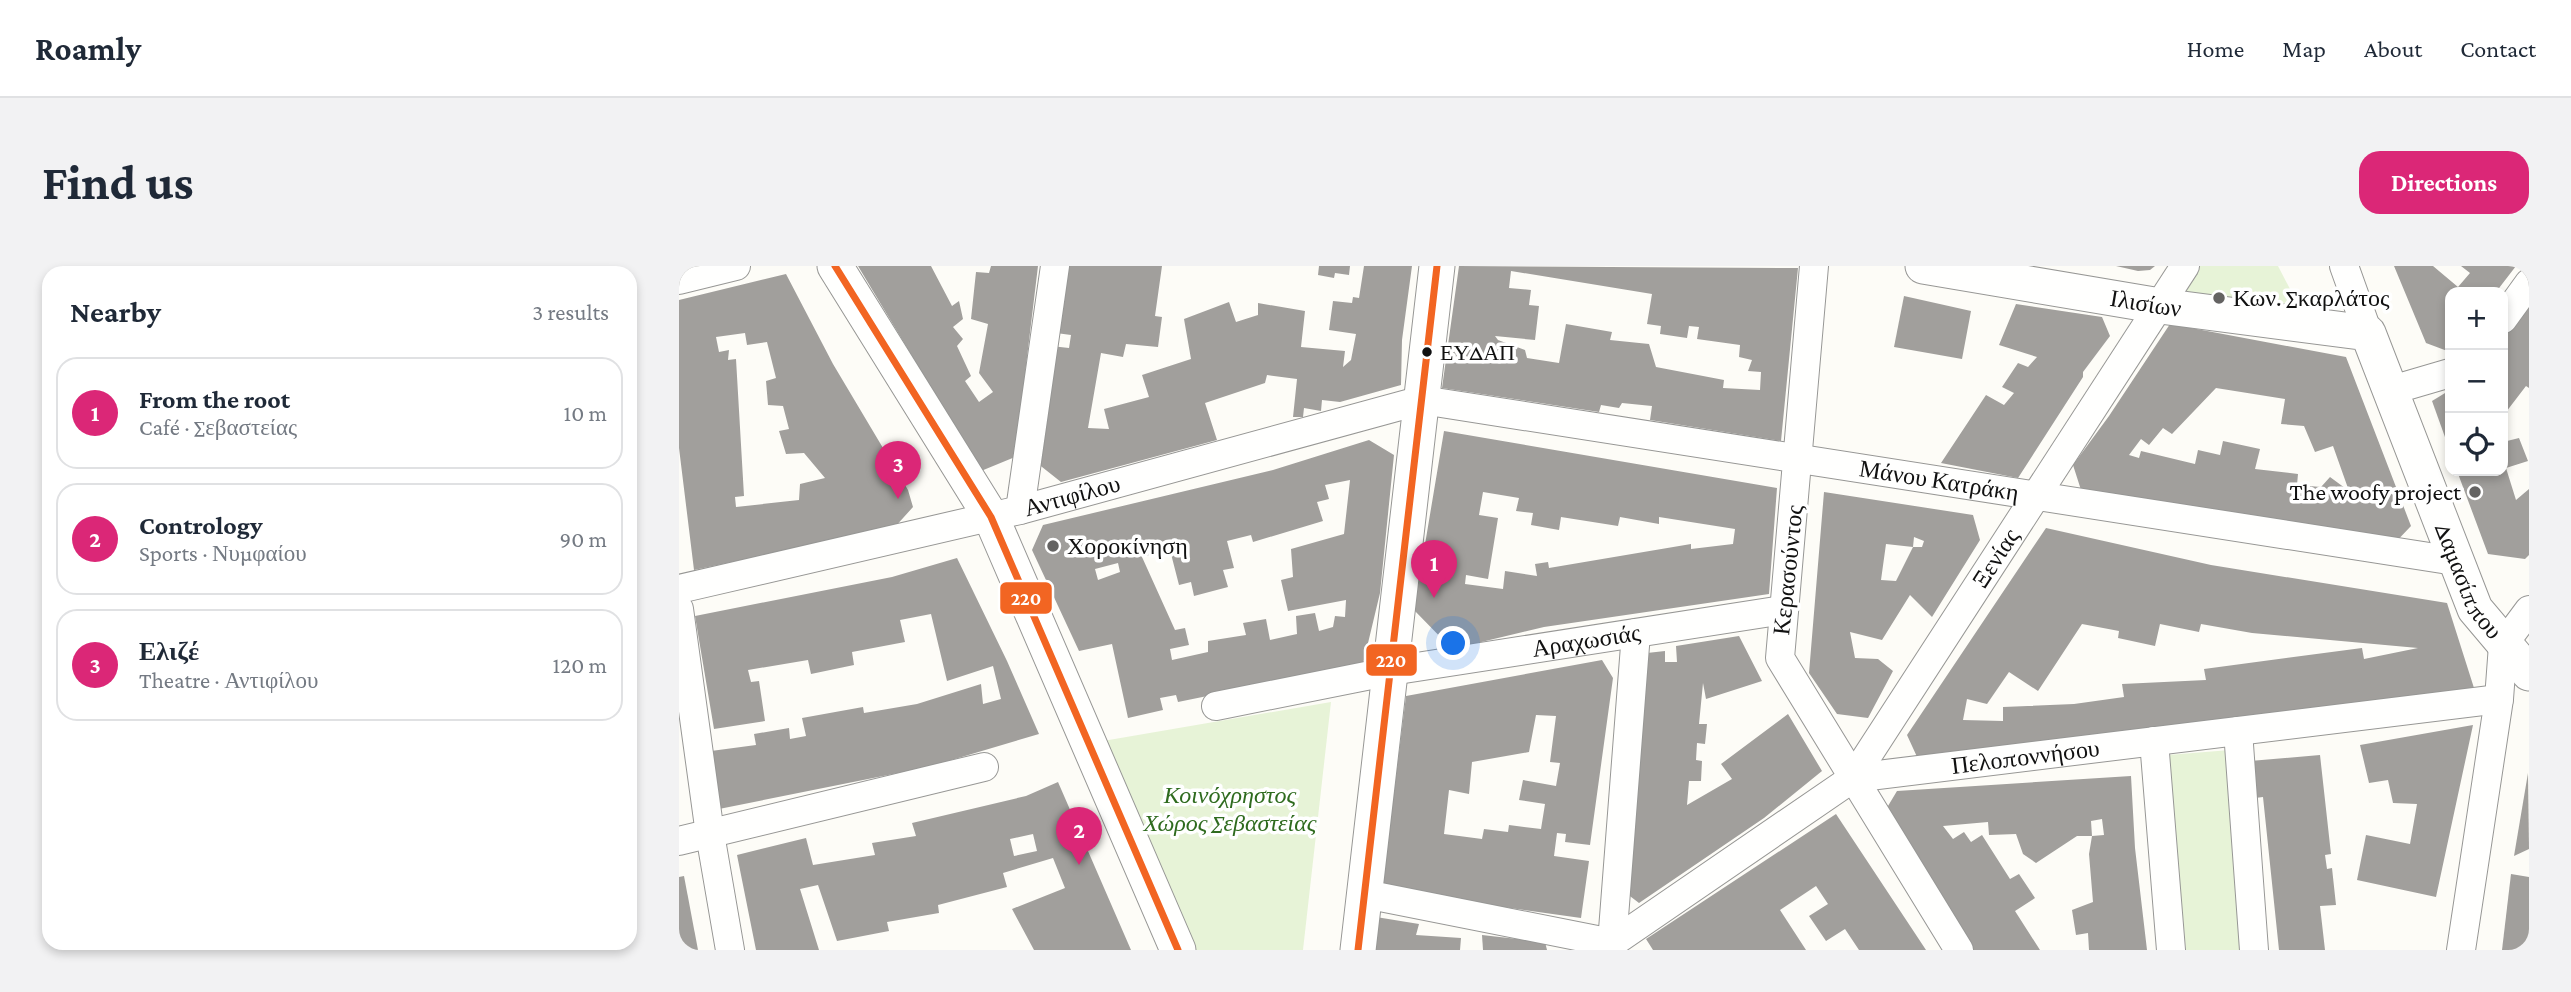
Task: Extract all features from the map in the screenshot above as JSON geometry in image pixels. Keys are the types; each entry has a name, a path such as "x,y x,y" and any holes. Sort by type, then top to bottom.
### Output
{"street":[{"path":"679,280 736,266"},
{"path":"835,266 1006,514 1178,950"},
{"path":"1006,514 1055,266"},
{"path":"1358,950 1437,266"},
{"name":"Κερασούντος","path":"1814,266 1780,658 1959,950"},
{"name":"Ιλισίων","path":"1923,266 2160,306 2368,333"},
{"name":"Ξενίας","path":"1853,778 2185,266"},
{"name":"Δαμασίππου","path":"2344,266 2475,609 2503,645 2499,699 2461,950"},
{"path":"2508,312 2529,283"},
{"path":"2392,390 2445,374"},
{"name":"Αντιφίλου","path":"679,589 1006,514 1422,400"},
{"name":"Μάνου Κατράκη","path":"1422,400 2455,561"},
{"path":"679,609 710,834 730,950"},
{"name":"Αραχωσιάς","path":"1216,706 1391,671 1783,610"},
{"path":"2529,610 2503,645 2529,673"},
{"path":"1365,894 1607,946 1636,632"},
{"name":"Πελοποννήσου","path":"1607,946 1853,778 2499,699"},
{"path":"2238,731 2254,950"},
{"path":"2154,741 2171,950"},
{"path":"679,841 984,767"}],"green space":[{"path":"2197,266 2278,266 2303,314 2177,296"},
{"name":"Κοινόχρηστος Χώρος Σεβαστείας","path":"1331,702 1303,950 1196,950 1103,741"},
{"path":"2230,750 2249,950 2186,950 2168,755"}],"building":[{"path":"858,266 931,266 952,306 959,301 963,319 953,327 963,339 957,346 971,376 965,381 979,402 993,392 979,373 988,324 971,319 976,272 989,273 991,266 1038,266 1015,457 981,471"},
{"path":"1065,266 1162,266 1155,316 1162,317 1158,347 1126,344 1123,357 1101,353 1088,428 1109,429 1104,409 1149,397 1142,375 1191,359 1184,319 1229,302 1236,322 1258,315 1258,303 1305,311 1301,347 1345,351 1343,367 1351,360 1356,334 1329,330 1333,301 1352,303 1353,297 1359,298 1364,266 1412,266 1402,340 1401,385 1340,402 1322,400 1321,411 1304,408 1303,417 1293,417 1297,379 1267,375 1265,383 1205,403 1217,440 1061,482 1037,463 1051,346 1069,348 1071,335 1056,333"},
{"path":"1319,266 1350,266 1349,275 1335,273 1334,278 1318,275"},
{"path":"1459,266 1798,268 1781,441 1650,420 1652,406 1622,403 1619,408 1601,405 1599,412 1442,388","holes":["1511,271 1652,294 1647,324 1661,326 1660,334 1687,338 1689,326 1699,327 1697,339 1740,345 1739,357 1752,360 1748,371 1761,372 1760,390 1723,388 1724,380 1656,367 1649,344 1610,340 1612,332 1566,324 1559,363 1527,358 1525,350 1498,340 1495,336 1535,340 1539,306 1529,305 1531,290 1509,288"]},
{"path":"2116,266 2155,266 2150,270 2138,271"},
{"path":"2394,266 2433,266 2458,287 2445,287 2445,350 2426,343"},
{"path":"2461,266 2516,266 2500,287 2458,287 2470,273"},
{"path":"786,274 833,364 908,490 913,507 894,528 694,570 679,448 679,300","holes":["745,333 747,345 767,342 776,378 766,381 768,405 783,406 789,429 779,431 786,454 804,453 825,478 800,484 799,500 736,507 735,497 744,496 736,359 728,360 729,350 719,352 716,337"]},
{"path":"1904,296 1971,311 1962,359 1894,347"},
{"path":"2529,302 2529,388 2526,386 2508,409 2508,350 2508,329"},
{"path":"2016,304 2102,317 2110,336 2083,372 2083,377 2018,478 1941,463 1986,395 2004,405 2014,393 2002,387 2018,363 2028,367 2037,357 1999,345"},
{"path":"2170,324 2346,357 2411,526 2391,547 2081,490 2073,465","holes":["2216,388 2285,399 2281,424 2304,426 2315,452 2333,446 2349,491 2330,477 2321,487 2297,485 2298,474 2255,469 2260,449 2223,441 2220,455 2198,450 2195,464 2141,451 2139,458 2129,455 2141,439 2149,445 2163,428 2172,434"]},
{"path":"2445,393 2445,437 2432,401"},
{"path":"1444,431 1777,488 1769,594 1544,627 1452,649 1414,610","holes":["1483,492 1519,498 1516,511 1533,513 1531,525 1559,530 1561,517 1618,526 1620,517 1659,524 1659,517 1735,529 1733,544 1691,549 1691,544 1549,568 1548,562 1535,564 1537,576 1505,571 1503,589 1465,584 1466,575 1488,579 1498,518 1479,515"]},
{"path":"2519,438 2528,461 2508,467 2508,441"},
{"path":"1369,440 1394,455 1380,593 1363,664 1178,702 1176,695 1160,698 1163,710 1128,718 1112,644 1079,651 1032,550 1043,525 1273,470","holes":["1350,480 1344,534 1291,549 1293,577 1281,580 1288,611 1346,600 1345,617 1335,616 1333,627 1319,631 1315,613 1296,616 1297,634 1270,640 1266,619 1243,623 1246,635 1208,641 1208,652 1172,660 1170,649 1189,645 1185,628 1175,630 1142,557 1170,550 1179,585 1191,582 1194,596 1228,587 1223,570 1234,568 1227,541 1251,535 1253,542 1323,521 1317,502 1329,499 1325,485","1118,563 1120,572 1098,580 1095,569"]},
{"path":"2508,474 2516,500 2529,489 2529,555 2525,559 2488,554 2459,476"},
{"path":"1824,492 1973,515 1980,540 1932,617 1910,595 1882,640 1850,632 1855,658 1878,659 1893,671 1868,718 1837,714 1809,673","holes":["1914,537 1924,541 1922,547 1913,547","1886,544 1913,547 1896,581 1881,580"]},
{"path":"2046,528 2211,565 2447,603 2474,688 1918,759 1907,735","holes":["2082,624 2119,631 2118,638 2155,646 2160,624 2199,632 2201,624 2252,633 2418,648 2364,659 2362,648 2204,669 2206,680 2122,684 2124,697 2074,704 2003,707 2003,721 1963,720 1967,699 1987,704 2009,672 2038,691"]},
{"path":"957,558 1039,734 928,767 719,809 711,751 756,745 754,734 789,728 790,739 806,736 802,718 863,707 864,713 917,704 981,684 983,704 1001,699 993,666 947,681 931,614 900,620 905,642 852,652 854,665 811,674 808,660 748,670 751,682 759,681 765,721 714,729 695,616 892,577"},
{"path":"1739,636 1762,681 1706,699 1703,683 1699,724 1707,724 1705,744 1697,743 1696,760 1702,761 1701,781 1689,781 1687,805 1732,779 1721,764 1788,714 1822,771 1764,818 1639,903 1622,890 1647,653 1665,651 1665,662 1677,662 1676,646"},
{"path":"1602,660 1613,678 1590,845 1565,842 1566,834 1557,833 1554,856 1589,861 1581,918 1382,890 1406,696","holes":["1536,715 1556,716 1550,762 1560,763 1556,786 1523,780 1519,800 1545,804 1541,829 1509,825 1508,832 1484,829 1482,839 1444,834 1449,790 1469,794 1472,762 1529,752"]},
{"path":"2473,725 2436,897 2357,880 2366,835 2410,844 2417,804 2393,803 2388,780 2369,783 2360,745"},
{"path":"2320,755 2331,854 2325,855 2327,869 2332,868 2336,905 2320,906 2325,950 2279,950 2263,797 2255,798 2250,761"},
{"path":"2528,773 2529,849 2514,856"},
{"path":"2131,776 2135,848 2147,950 2089,950 2088,933 2076,935 2072,910 2093,902 2089,854 2092,836 2077,836 2036,863 2023,854 2016,834 1989,835 1988,822 1943,826 1953,839 1964,832 1971,842 1982,835 2010,879 2019,874 2035,898 2015,911 2040,950 1972,950 1885,811 1897,791","holes":["2102,819 2104,835 2092,836 2091,821"]},
{"path":"1058,782 1131,950 1034,950 1012,909 1065,888 1053,858 1003,873 1007,887 938,905 939,913 887,922 889,931 837,941 818,885 800,889 819,950 756,950 737,855 806,838 813,865 875,855 872,843 916,836 912,823 1026,796","holes":["1033,834 1037,851 1014,856 1010,839"]},
{"path":"1836,814 1926,950 1859,950 1845,929 1826,941 1809,916 1828,904 1816,886 1780,910 1806,950 1653,950 1646,939"},
{"path":"2511,874 2529,877 2529,950 2502,950"},
{"path":"684,876 698,950 679,950 679,877"},
{"path":"1376,917 1419,924 1416,935 1461,938 1460,950 1372,950"},
{"path":"1482,935 1545,942 1547,950 1483,950"}],"transit line":[{"name":"220","path":"835,266 991,517 1178,950"},
{"name":"220","path":"1358,950 1437,266"}],"place":[{"name":"Κων. Σκαρλάτος","path":"2219,298"},
{"name":"ΕΥΔΑΠ","path":"1427,352"},
{"name":"The woofy project","path":"2475,492"},
{"name":"Ελιζέ","path":"898,499"},
{"name":"Χοροκίνηση","path":"1053,546"},
{"name":"From the root","path":"1434,598"},
{"name":"Contrology","path":"1079,865"}]}
